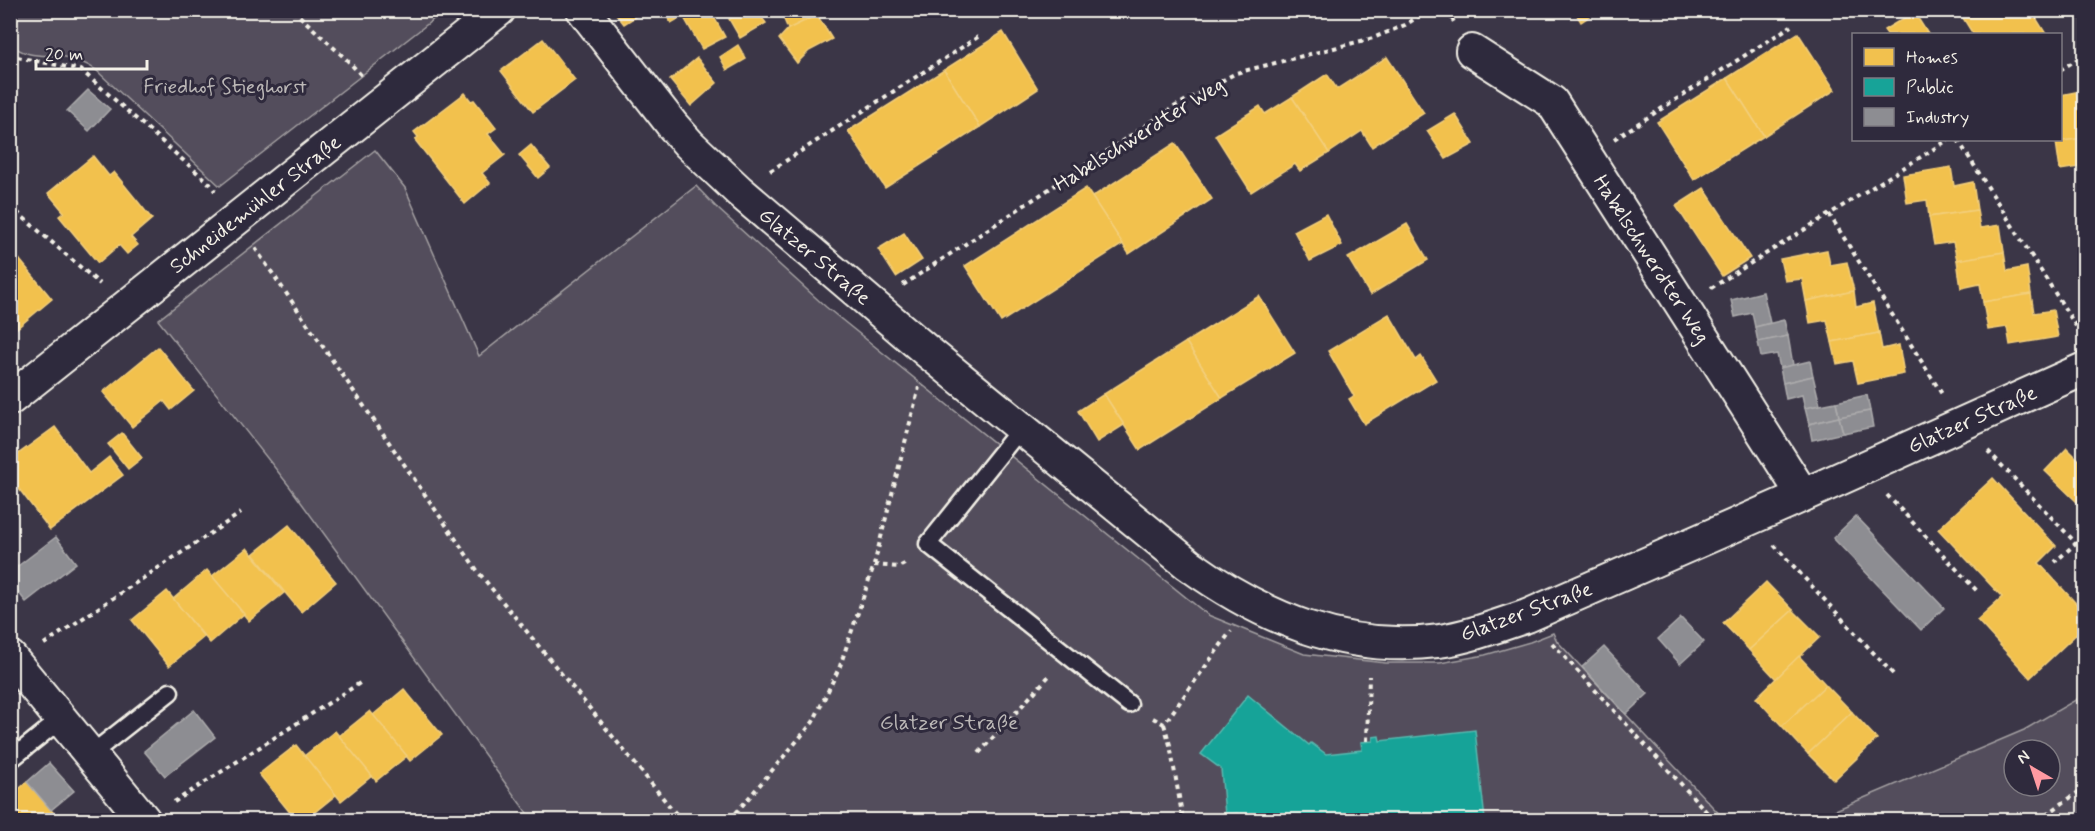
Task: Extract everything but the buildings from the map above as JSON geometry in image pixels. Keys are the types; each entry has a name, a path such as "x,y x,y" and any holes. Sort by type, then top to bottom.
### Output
{"street":[{"name":"Schneidemühler Straße","path":"10,399 499,10"},
{"name":"Glatzer Straße","path":"583,10 678,132 739,191 928,352 1219,587 1298,626 1345,638 1404,644 1441,641 1486,630 1527,616 2085,369"},
{"name":"Habelschwerdter Weg","path":"1472,51 1552,102 1803,495"},
{"path":"13,660 90,755 155,814"}],"lane":[{"path":"1021,428 928,544 1129,704"},
{"path":"90,755 170,692"},
{"path":"10,760 61,719"}],"path":[{"path":"293,10 347,60 385,102"},
{"name":"Habelschwerdter Weg","path":"872,305 1174,107 1236,73 1373,38 1405,25 1428,10"},
{"path":"1587,156 1791,26"},
{"path":"739,191 981,35"},
{"path":"10,52 16,57 81,70 210,184 479,573 681,820"},
{"path":"2062,69 2085,55"},
{"path":"1682,305 1946,141"},
{"path":"1959,141 2085,341"},
{"path":"10,206 94,277 121,311"},
{"path":"730,820 813,722 840,666 874,565 928,352"},
{"path":"1863,469 1977,591"},
{"path":"13,660 241,513"},
{"path":"1749,519 1893,674"},
{"path":"1164,724 1251,604"},
{"path":"1527,616 1714,820"},
{"path":"1367,741 1371,640"},
{"path":"979,753 1067,655"},
{"path":"155,814 363,681"},
{"path":"1129,704 1164,724 1170,745 1183,820"},
{"path":"2039,820 2085,788"}],"green space":[{"name":"Friedhof Stieghorst","path":"10,11 444,11 220,186 96,70 69,58 23,52 11,44"},
{"path":"375,150 405,188 479,356 696,186 826,307 1208,615 1304,654 1386,663 1440,663 1485,655 1553,633 1557,641 1725,820 532,820 290,487 158,320"},
{"path":"2084,695 2084,820 1812,820 2002,739 2002,798 2062,798 2062,738 2005,738 2024,730"}]}
